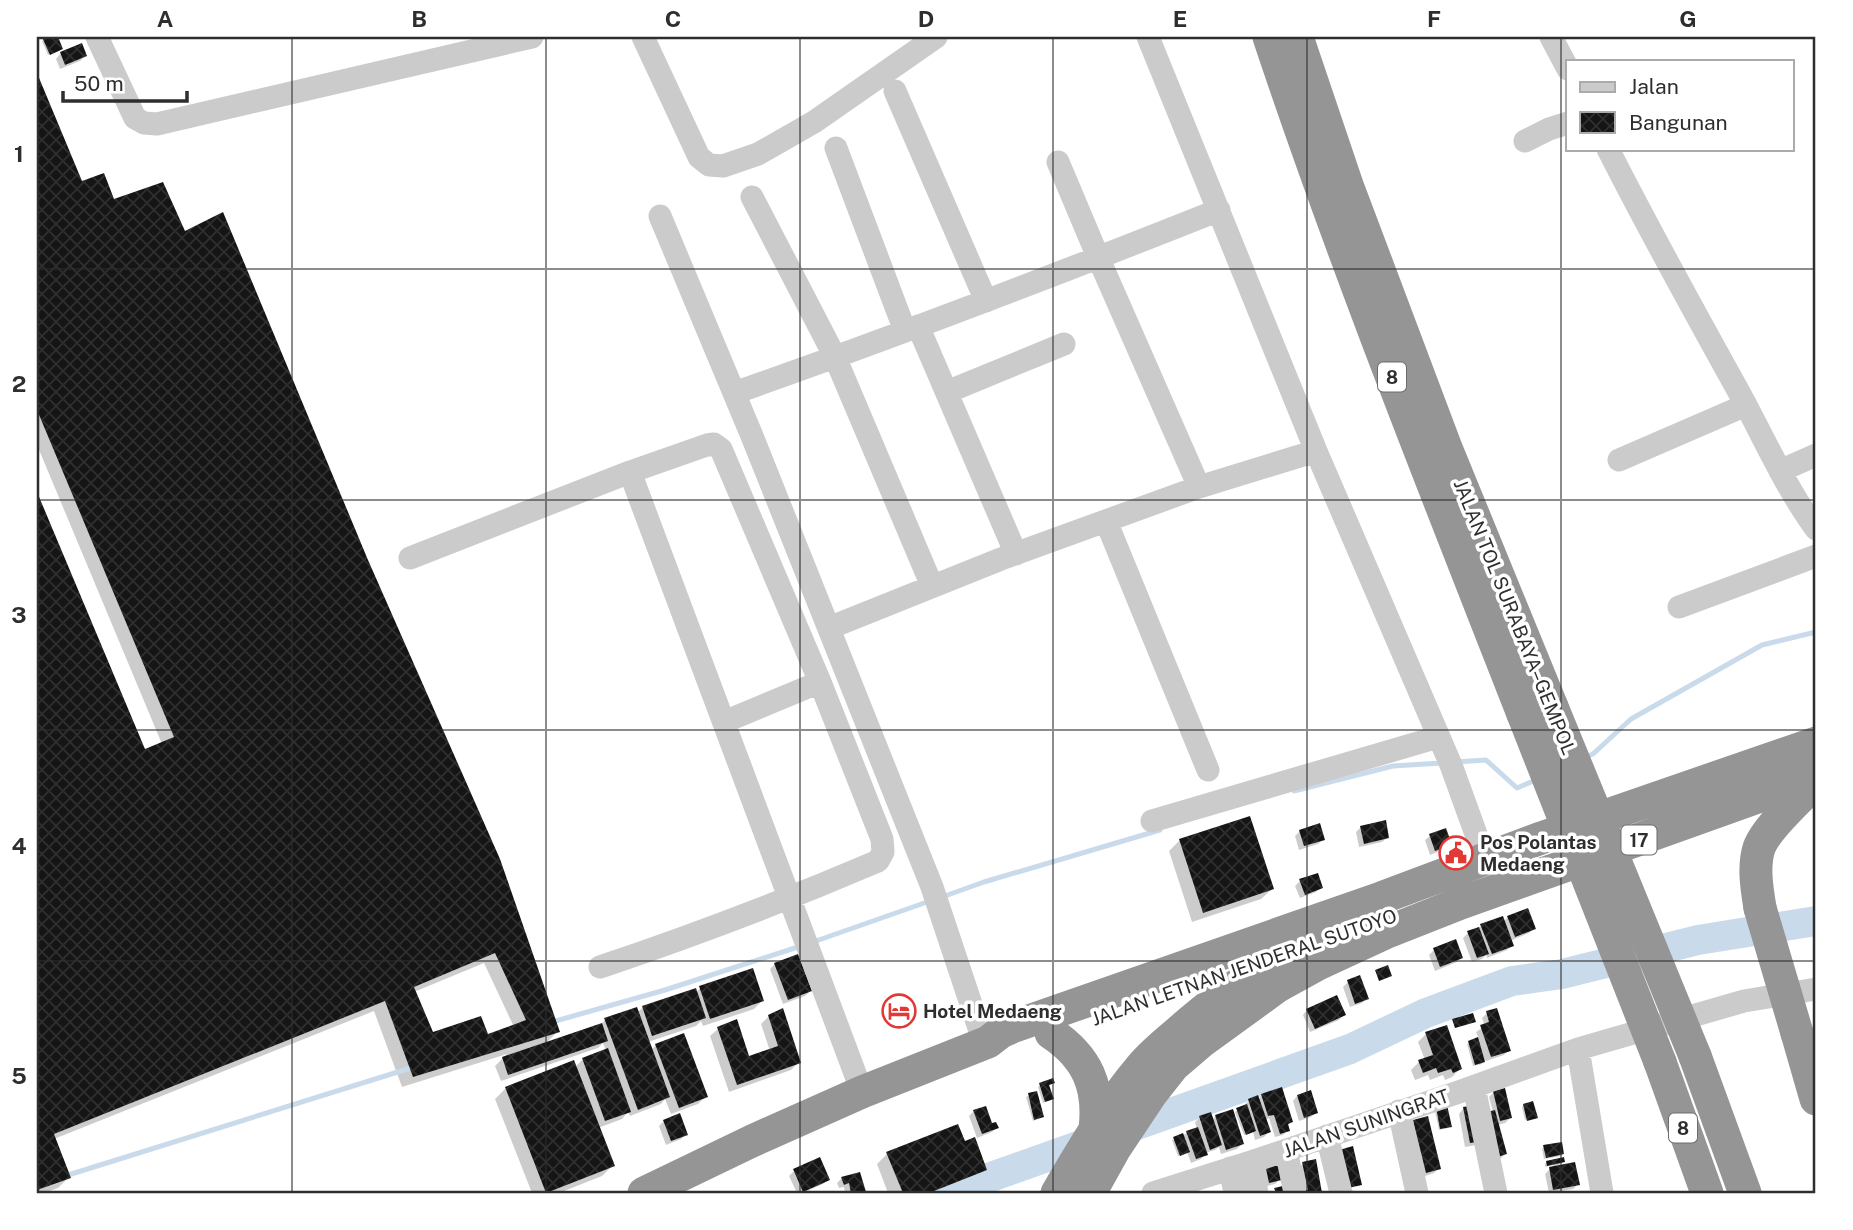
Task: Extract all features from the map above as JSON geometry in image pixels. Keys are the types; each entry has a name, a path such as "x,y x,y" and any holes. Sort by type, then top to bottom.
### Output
{"highway":[{"name":"JALAN TOL SURABAYA–GEMPOL","path":"1269,37 1303,138 1412,430 1695,1056 1745,1193"},
{"name":"JALAN TOL SURABAYA–GEMPOL","path":"1297,37 1347,185 1446,448 1707,1193"},
{"name":"17","path":"1057,1193 1152,1094 1173,1066 1201,1042 1213,1019 1285,953 1329,926 1381,898 1816,743"},
{"name":"17","path":"1095,1156 1141,1067 1161,1046 1318,964 1385,933 1461,903 1816,776"},
{"path":"1816,782 1776,822 1759,848 1756,875 1760,908 1816,1099"},
{"name":"JALAN LETNAN JENDERAL SUTOYO","path":"644,1193 862,1092 986,1043 1012,1027 1381,898"},
{"name":"JALAN LETNAN JENDERAL SUTOYO","path":"986,1043 1010,1044 1051,1032 1431,905 1461,903"},
{"path":"1051,1032 1076,1053 1086,1066 1092,1081 1097,1113 1095,1156"},
{"path":"1724,1134 1754,1193"}],"street":[{"path":"97,37 135,118 144,123 157,124 532,37"},
{"path":"643,37 699,157 709,165 723,166 758,154 814,122 936,37"},
{"path":"1148,37 1316,451 1444,750 1485,859"},
{"path":"1551,37 1566,65"},
{"path":"895,91 986,300"},
{"path":"1525,141 1566,124"},
{"path":"836,148 911,328 947,392 1016,554"},
{"path":"1609,150 1780,471 1816,530"},
{"path":"1058,162 1199,487"},
{"path":"752,197 835,358 932,586"},
{"path":"734,393 835,358 1219,210"},
{"path":"660,216 932,887 986,1043"},
{"path":"947,392 1064,344"},
{"path":"1619,460 1746,405"},
{"path":"410,558 630,472 707,445 717,445 721,449 820,682 882,839 883,852 878,861 790,898 600,967"},
{"path":"829,628 932,586 1199,487 1316,451"},
{"path":"1780,471 1816,455"},
{"path":"630,472 862,1092"},
{"path":"1106,521 1208,770"},
{"path":"1679,607 1816,556"},
{"path":"724,722 820,682"},
{"path":"1152,821 1444,750"},
{"name":"JALAN SUNINGRAT","path":"1153,1193 1474,1087 1578,1049 1744,1001 1816,989"},
{"path":"1578,1049 1602,1193"},
{"path":"1474,1087 1496,1193"},
{"path":"1399,1111 1417,1193"},
{"path":"1327,1136 1341,1193"},
{"path":"1286,1150 1295,1193"},
{"path":"1235,1193 1241,1165"},
{"path":"1241,1165 1257,1193"}],"building":[{"path":"42,37 58,37 63,49 50,55"},
{"path":"82,43 87,56 65,65 60,52"},
{"path":"37,73 82,181 104,173 114,199 163,182 185,231 223,212 368,560 500,859 560,1032 413,1077 385,1001 54,1134 71,1178 37,1190 37,492 145,749 174,737 37,410","holes":["495,953 526,1020 488,1034 481,1016 433,1032 414,987"]},
{"path":"1250,816 1274,889 1203,913 1179,839"},
{"path":"1386,820 1389,838 1364,844 1360,826"},
{"path":"1320,823 1325,840 1304,846 1299,830"},
{"path":"1446,828 1452,845 1435,851 1429,834"},
{"path":"1318,873 1323,888 1305,895 1299,879"},
{"path":"1528,908 1536,929 1515,937 1507,916"},
{"path":"1503,916 1514,946 1492,954 1480,924"},
{"path":"1479,927 1489,954 1477,958 1467,931"},
{"path":"1456,939 1463,958 1440,967 1433,948"},
{"path":"798,954 812,991 788,1000 774,963"},
{"path":"1388,965 1392,976 1379,981 1375,970"},
{"path":"753,968 764,1001 710,1019 699,986"},
{"path":"1360,975 1369,999 1355,1004 1347,980"},
{"path":"696,988 706,1018 652,1036 642,1006"},
{"path":"1337,995 1346,1015 1315,1029 1306,1009"},
{"path":"637,1007 670,1097 638,1110 604,1018"},
{"path":"783,1008 801,1063 737,1085 717,1027 737,1019 749,1056 778,1046 768,1015"},
{"path":"1497,1008 1511,1051 1491,1057 1480,1025 1489,1022 1486,1011"},
{"path":"1473,1013 1476,1022 1455,1028 1452,1019"},
{"path":"602,1023 608,1041 508,1075 502,1057"},
{"path":"1447,1025 1462,1069 1453,1073 1451,1069 1438,1073 1436,1068 1423,1073 1418,1060 1433,1055 1425,1032"},
{"path":"684,1033 708,1097 679,1108 655,1044"},
{"path":"1478,1037 1485,1062 1475,1065 1468,1041"},
{"path":"608,1048 631,1112 605,1121 582,1058"},
{"path":"574,1060 615,1166 546,1193 505,1087"},
{"path":"1053,1078 1055,1083 1049,1085 1054,1099 1045,1102 1039,1083"},
{"path":"1282,1087 1293,1122 1288,1124 1290,1131 1280,1134 1274,1115 1268,1116 1261,1094"},
{"path":"1505,1088 1512,1118 1500,1121 1493,1091"},
{"path":"1311,1090 1318,1113 1304,1118 1297,1095"},
{"path":"1037,1091 1044,1117 1034,1120 1028,1093"},
{"path":"1258,1095 1271,1132 1260,1136 1248,1099"},
{"path":"1533,1101 1538,1118 1527,1121 1523,1104"},
{"path":"1247,1104 1256,1131 1246,1135 1236,1108"},
{"path":"1447,1105 1452,1127 1440,1129 1436,1107"},
{"path":"1476,1105 1483,1141 1470,1143 1463,1107"},
{"path":"986,1106 992,1123 996,1122 999,1128 982,1134 973,1110"},
{"path":"1233,1109 1244,1144 1226,1150 1215,1115"},
{"path":"1495,1110 1507,1154 1494,1158 1482,1113"},
{"path":"1211,1112 1222,1145 1210,1150 1199,1116"},
{"path":"680,1113 688,1135 671,1141 663,1120"},
{"path":"1428,1116 1441,1169 1426,1173 1413,1120"},
{"path":"958,1124 965,1141 975,1137 987,1170 929,1193 903,1193 886,1152"},
{"path":"1198,1127 1208,1155 1196,1159 1186,1131"},
{"path":"1183,1133 1190,1152 1180,1156 1173,1137"},
{"path":"1562,1142 1564,1154 1546,1158 1543,1145"},
{"path":"1353,1146 1362,1185 1348,1188 1339,1150"},
{"path":"1277,1156 1282,1180 1269,1183 1264,1159"},
{"path":"820,1157 830,1180 803,1192 793,1169"},
{"path":"1564,1157 1565,1162 1547,1166 1546,1161"},
{"path":"1316,1159 1322,1193 1305,1193 1305,1190 1308,1190 1302,1162"},
{"path":"1575,1162 1580,1185 1553,1190 1549,1167"},
{"path":"860,1172 866,1192 851,1193 849,1183 844,1185 841,1177"},
{"path":"1287,1185 1288,1193 1276,1193 1274,1188"}],"waterway":[{"path":"1585,757 1593,754 1631,719 1762,645 1816,632"},
{"path":"1455,762 1486,760 1517,788 1538,779"},
{"path":"1294,791 1393,766 1442,763"},
{"path":"942,897 1160,830"},
{"path":"813,942 930,901"},
{"path":"946,1193 1350,1049 1426,1013 1512,981 1562,974 1698,940 1816,921"},
{"path":"552,1022 665,990 801,946"},
{"path":"65,1176 417,1066"}],"place":[{"name":"Pos Polantas Medaeng","path":"1456,853"},
{"name":"Hotel Medaeng","path":"899,1011"}]}
